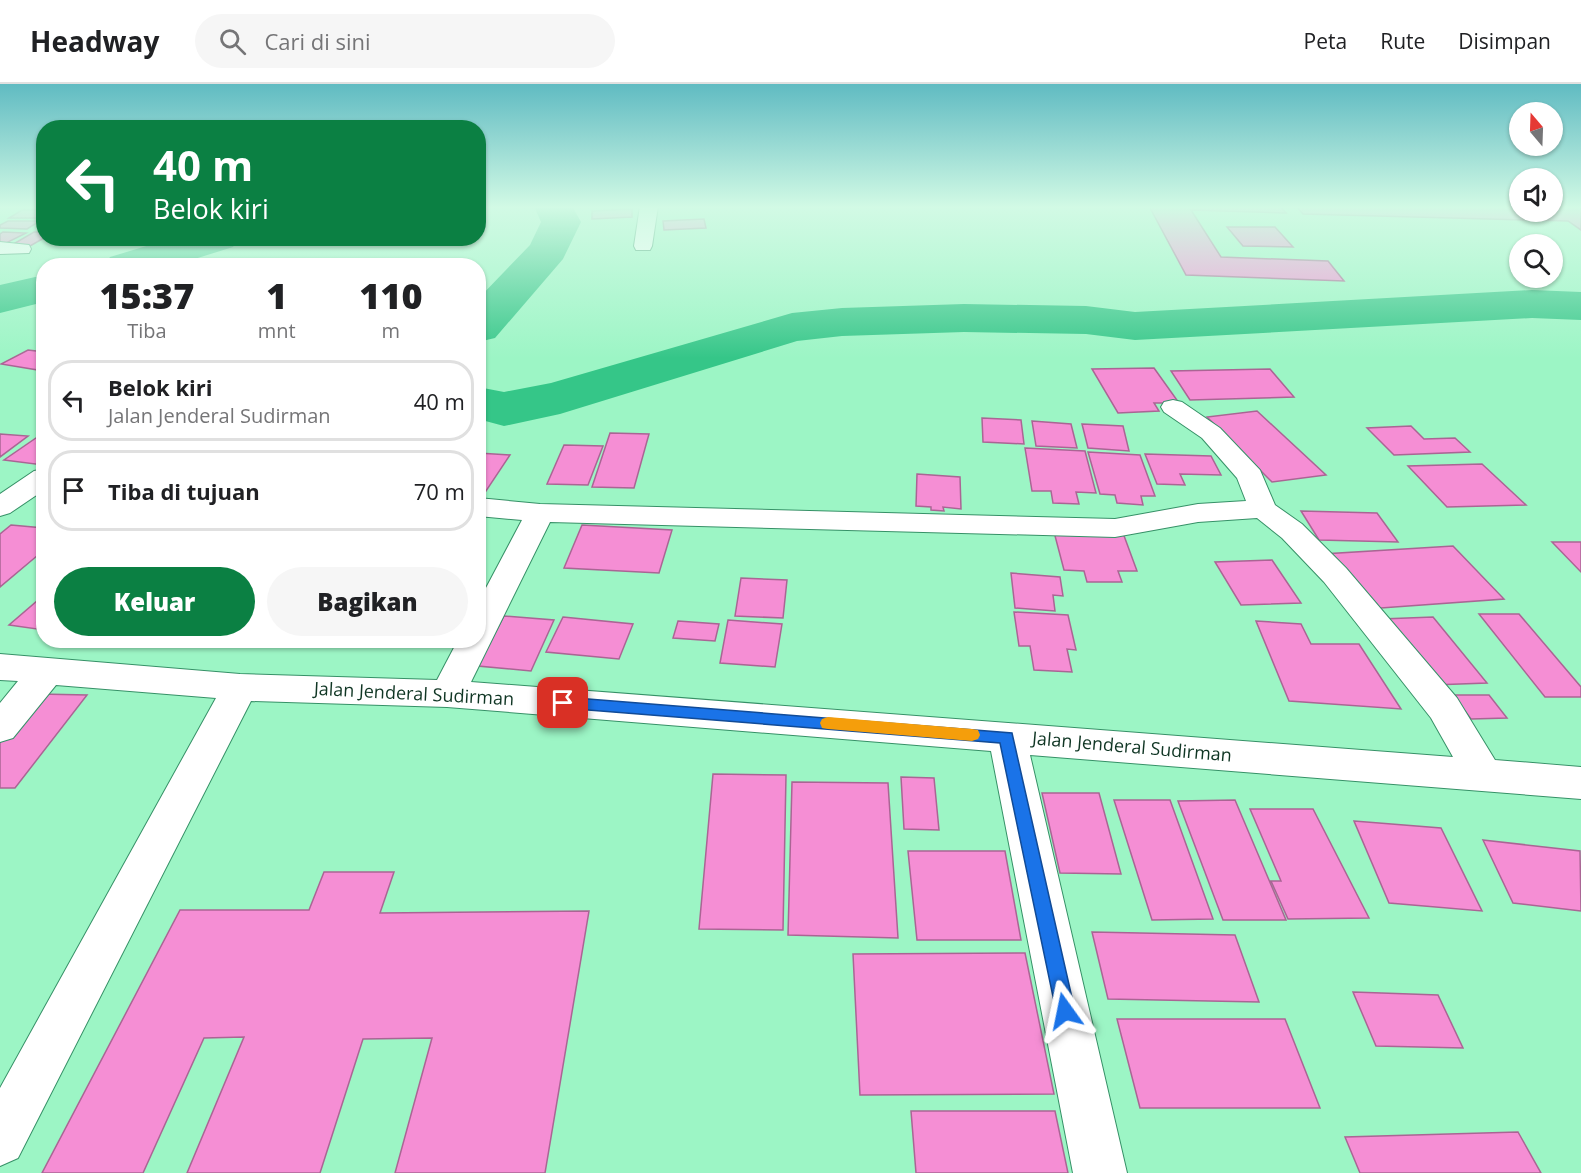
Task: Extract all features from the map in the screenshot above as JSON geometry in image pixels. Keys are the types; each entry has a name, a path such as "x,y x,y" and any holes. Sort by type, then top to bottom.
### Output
{"street":[{"path":"1173,407 1211,433 1250,476 1263,509 1292,531 1335,575 1444,708 1484,776"},
{"path":"0,507 36,482"},
{"path":"486,508 540,513 1115,528 1198,513 1263,509"},
{"path":"486,619 540,513"},
{"path":"447,694 471,648"},
{"name":"Jalan Jenderal Sudirman","path":"0,667 240,687 447,694 1581,783"},
{"path":"0,728 48,670"},
{"path":"0,1140 240,687"},
{"path":"1007,737 1100,1173"}],"building":[{"path":"1176,257 1328,261 1344,281 1186,275"},
{"path":"28,350 36,351 36,370 1,364"},
{"path":"1154,368 1179,403 1154,403 1159,411 1118,413 1092,369"},
{"path":"1270,369 1294,397 1190,400 1171,371"},
{"path":"1257,411 1326,475 1272,482 1207,417"},
{"path":"982,418 1021,420 1024,444 983,442"},
{"path":"1032,421 1071,424 1077,448 1036,446"},
{"path":"1082,424 1123,426 1129,451 1088,448"},
{"path":"1411,426 1424,439 1455,438 1470,452 1394,455 1367,428"},
{"path":"610,433 649,434 634,488 592,487"},
{"path":"0,434 28,436 0,457"},
{"path":"36,438 36,464 4,460"},
{"path":"564,445 603,446 588,485 547,484"},
{"path":"1025,448 1085,451 1096,493 1076,492 1079,504 1053,503 1051,491 1032,491"},
{"path":"1088,452 1140,455 1155,496 1141,496 1143,505 1117,503 1115,495 1100,494"},
{"path":"486,454 510,455 486,491"},
{"path":"1145,454 1211,456 1221,475 1180,474 1185,485 1157,484"},
{"path":"1482,464 1526,505 1447,507 1408,466"},
{"path":"917,474 960,477 961,509 943,507 944,511 916,506"},
{"path":"1301,511 1377,513 1398,542 1319,540"},
{"path":"11,525 36,527 36,557 0,587 0,534"},
{"path":"582,525 672,530 659,573 564,568"},
{"path":"1054,532 1123,533 1137,571 1118,571 1122,582 1087,582 1084,571 1064,570"},
{"path":"1552,542 1581,542 1581,572"},
{"path":"1453,546 1504,599 1367,609 1323,554"},
{"path":"1272,560 1301,603 1241,605 1215,562"},
{"path":"1011,573 1060,577 1063,596 1053,595 1055,611 1015,608"},
{"path":"741,578 787,580 783,618 735,616"},
{"path":"36,602 36,629 9,625"},
{"path":"1014,612 1068,615 1076,650 1067,649 1072,672 1034,670 1030,646 1019,646"},
{"path":"1479,614 1519,614 1581,687 1581,697 1545,697"},
{"path":"504,616 554,620 531,671 478,666"},
{"path":"563,617 633,624 619,659 546,652"},
{"path":"1433,617 1487,683 1432,685 1382,619"},
{"path":"728,620 782,624 775,667 720,663"},
{"path":"678,621 719,624 715,641 673,638"},
{"path":"1256,621 1301,624 1311,644 1359,644 1401,709 1289,701"},
{"path":"39,694 87,695 15,788 0,788 0,741"},
{"path":"1453,695 1489,695 1507,718 1471,719"},
{"path":"713,774 786,775 783,930 699,929"},
{"path":"901,777 934,778 939,830 904,829"},
{"path":"792,782 888,783 898,938 788,935"},
{"path":"1042,793 1099,793 1121,874 1060,873"},
{"path":"1114,800 1170,800 1213,919 1152,920"},
{"path":"1235,800 1286,920 1223,920 1178,801"},
{"path":"1250,809 1313,809 1369,918 1288,919 1271,881 1281,881"},
{"path":"1354,821 1441,828 1482,911 1389,903"},
{"path":"1483,840 1580,851 1581,911 1513,903"},
{"path":"908,851 1005,851 1021,940 917,940"},
{"path":"324,872 394,872 380,913 589,911 545,1173 395,1173 432,1038 363,1039 320,1173 187,1173 244,1037 204,1038 143,1173 42,1173 180,910 309,910"},
{"path":"1092,932 1235,935 1259,1002 1108,999"},
{"path":"1025,953 1054,1094 860,1095 853,954"},
{"path":"1353,992 1438,995 1463,1048 1376,1046"},
{"path":"1117,1019 1285,1019 1320,1108 1140,1108"},
{"path":"911,1111 1055,1111 1068,1173 916,1173"},
{"path":"1518,1132 1541,1173 1360,1173 1345,1137"}],"waterway":[{"path":"152,258 156,257"},
{"path":"486,319 542,257"},
{"path":"0,299 36,290"},
{"path":"486,405 504,409 560,398 792,327 842,322 964,318 1086,320 1135,326 1532,304 1581,306"}],"slow traffic":[{"path":"828,723 972,735"}],"route":[{"path":"563,703 1007,737 1065,1011"}]}
